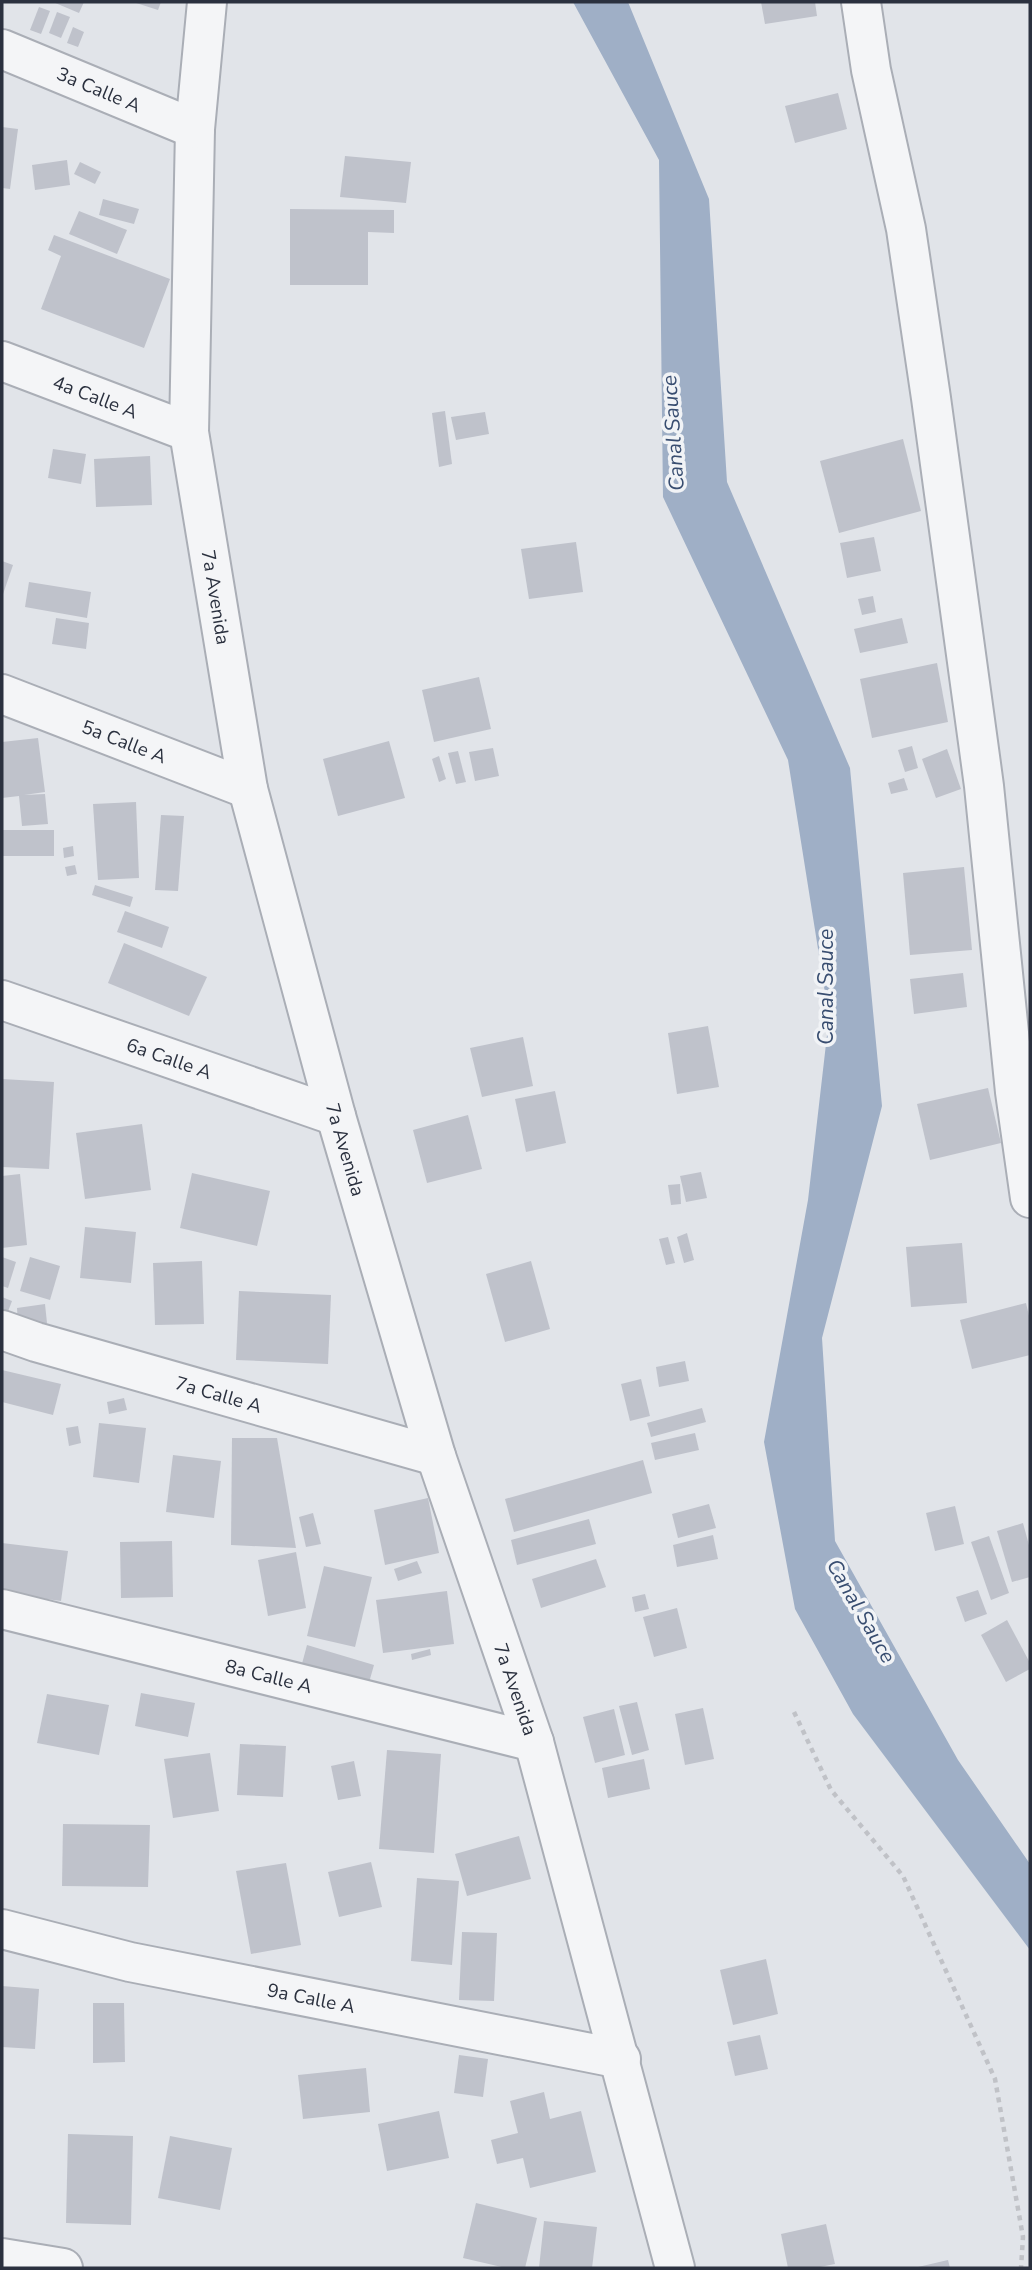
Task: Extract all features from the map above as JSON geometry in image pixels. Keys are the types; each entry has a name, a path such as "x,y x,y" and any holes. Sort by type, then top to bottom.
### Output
{"street":[{"name":"7a Avenida","path":"206,2 195,129 189,432 248,789 336,1116 436,1456 534,1742 675,2268"},
{"path":"861,2 871,70 906,229 931,398 984,786 1015,1092 1030,1198"},
{"name":"3a Calle A","path":"2,49 195,129"},
{"name":"4a Calle A","path":"2,361 189,432"},
{"name":"5a Calle A","path":"2,694 248,789"},
{"name":"6a Calle A","path":"2,1000 336,1116"},
{"name":"7a Calle A","path":"2,1330 436,1456"},
{"name":"8a Calle A","path":"2,1609 534,1742"},
{"name":"9a Calle A","path":"2,1928 130,1962 621,2059"},
{"path":"2,2258 63,2268"}],"path":[{"path":"794,1712 831,1790 903,1876 995,2079 1023,2237 1021,2268"}],"water":[{"name":"Canal Sauce","path":"573,2 628,2 709,199 727,482 850,768 882,1106 822,1338 835,1541 958,1760 1030,1864 1030,1950 853,1714 795,1609 764,1442 808,1200 829,1018 788,760 663,497 659,160"}],"building":[{"path":"53,2 84,2 79,13"},
{"path":"133,2 161,2 158,10"},
{"path":"761,2 815,2 817,16 765,24"},
{"path":"39,7 50,11 41,34 30,30"},
{"path":"57,12 70,17 61,38 49,33"},
{"path":"73,27 84,32 78,47 67,43"},
{"path":"838,93 847,129 795,143 785,106"},
{"path":"2,127 18,129 10,189 2,188"},
{"path":"345,156 411,162 406,203 340,197"},
{"path":"67,160 70,185 35,190 32,165"},
{"path":"80,162 101,172 95,184 74,174"},
{"path":"103,199 139,209 134,224 99,215"},
{"path":"290,209 394,210 394,233 368,232 368,285 290,285"},
{"path":"79,211 127,230 117,254 69,234"},
{"path":"54,235 170,279 144,348 41,309 61,256 48,250"},
{"path":"445,411 452,464 439,467 432,413"},
{"path":"485,412 489,434 456,440 451,417"},
{"path":"903,439 921,511 839,533 820,461"},
{"path":"53,449 86,454 81,484 48,478"},
{"path":"150,456 152,505 96,507 94,459"},
{"path":"874,537 881,571 847,578 840,543"},
{"path":"576,542 583,592 529,599 521,549"},
{"path":"2,561 13,565 2,597"},
{"path":"29,582 91,592 87,618 25,607"},
{"path":"873,596 876,612 862,615 858,599"},
{"path":"56,618 89,623 86,649 52,644"},
{"path":"902,618 908,643 860,653 854,629"},
{"path":"937,663 948,722 872,738 860,679"},
{"path":"479,677 491,729 434,742 422,690"},
{"path":"38,738 45,792 24,795 45,794 48,824 22,826 19,796 2,798 2,742"},
{"path":"389,741 405,798 338,816 323,759"},
{"path":"912,746 918,768 905,772 898,750"},
{"path":"493,748 499,776 475,781 469,752"},
{"path":"947,749 961,789 936,798 922,759"},
{"path":"458,751 466,782 456,784 448,753"},
{"path":"439,756 446,779 439,782 432,759"},
{"path":"904,778 908,790 891,794 888,783"},
{"path":"136,802 139,878 98,880 93,804"},
{"path":"161,815 184,816 178,891 155,890"},
{"path":"2,830 54,830 54,856 2,856"},
{"path":"73,846 74,856 64,858 63,848"},
{"path":"75,865 77,874 67,876 65,867"},
{"path":"964,867 972,950 910,955 903,873"},
{"path":"95,885 133,897 130,907 92,895"},
{"path":"125,911 169,927 162,948 117,932"},
{"path":"124,943 207,977 189,1016 108,983"},
{"path":"963,973 967,1007 914,1014 910,979"},
{"path":"708,1026 719,1087 677,1094 668,1033"},
{"path":"523,1037 533,1086 482,1097 470,1048"},
{"path":"2,1079 54,1082 49,1169 2,1167"},
{"path":"988,1088 1001,1143 930,1160 917,1104"},
{"path":"555,1091 566,1143 526,1152 515,1099"},
{"path":"468,1115 482,1169 427,1183 413,1130"},
{"path":"142,1124 151,1190 85,1199 76,1133"},
{"path":"701,1172 707,1198 686,1202 680,1176"},
{"path":"192,1173 270,1191 257,1246 180,1228"},
{"path":"20,1174 27,1245 2,1248 2,1176"},
{"path":"680,1184 681,1204 671,1205 668,1185"},
{"path":"85,1227 136,1232 131,1283 80,1278"},
{"path":"687,1233 694,1260 684,1263 677,1237"},
{"path":"668,1237 675,1263 666,1265 659,1239"},
{"path":"962,1243 967,1303 911,1307 906,1247"},
{"path":"2,1257 16,1262 8,1288 2,1286"},
{"path":"30,1257 60,1266 50,1300 20,1291"},
{"path":"202,1261 204,1324 155,1325 153,1263"},
{"path":"531,1261 550,1329 505,1342 486,1274"},
{"path":"239,1291 331,1295 328,1364 236,1360"},
{"path":"2,1297 12,1301 4,1322 2,1321"},
{"path":"1026,1303 1030,1320 1030,1355 972,1369 960,1320"},
{"path":"45,1304 47,1323 18,1326 17,1308"},
{"path":"685,1361 689,1381 659,1387 656,1367"},
{"path":"2,1370 61,1384 53,1415 2,1402"},
{"path":"641,1379 650,1416 630,1421 621,1384"},
{"path":"124,1398 127,1410 109,1414 107,1402"},
{"path":"702,1408 706,1422 651,1437 647,1423"},
{"path":"99,1423 146,1428 139,1483 93,1477"},
{"path":"78,1426 81,1443 69,1446 66,1428"},
{"path":"695,1433 699,1450 655,1460 651,1443"},
{"path":"232,1438 277,1438 296,1548 231,1545"},
{"path":"173,1455 221,1461 214,1518 166,1512"},
{"path":"643,1460 652,1493 514,1532 505,1499"},
{"path":"428,1498 439,1553 385,1565 374,1510"},
{"path":"709,1504 716,1528 678,1538 672,1514"},
{"path":"955,1506 964,1544 935,1551 926,1513"},
{"path":"313,1513 321,1544 306,1547 299,1517"},
{"path":"589,1519 596,1544 517,1565 511,1540"},
{"path":"1023,1523 1030,1549 1030,1577 1012,1582 997,1531"},
{"path":"713,1535 718,1559 677,1567 673,1545"},
{"path":"989,1536 1009,1593 991,1600 971,1542"},
{"path":"172,1541 173,1597 121,1598 120,1542"},
{"path":"2,1543 68,1551 61,1601 2,1593"},
{"path":"296,1552 306,1608 268,1616 258,1560"},
{"path":"596,1559 606,1587 541,1608 532,1579"},
{"path":"417,1561 422,1573 398,1581 394,1569"},
{"path":"324,1566 372,1577 355,1647 307,1636"},
{"path":"978,1590 987,1614 965,1622 956,1597"},
{"path":"447,1591 454,1644 383,1653 376,1600"},
{"path":"645,1594 649,1609 635,1612 632,1597"},
{"path":"677,1608 687,1648 654,1657 643,1617"},
{"path":"1007,1620 1030,1663 1030,1669 1006,1682 981,1635"},
{"path":"307,1645 374,1665 366,1693 299,1675"},
{"path":"430,1649 431,1655 412,1660 411,1654"},
{"path":"141,1693 195,1703 188,1737 135,1726"},
{"path":"47,1694 109,1705 99,1755 37,1743"},
{"path":"637,1702 649,1750 632,1755 619,1706"},
{"path":"703,1708 714,1759 685,1765 675,1714"},
{"path":"614,1709 625,1755 595,1763 583,1717"},
{"path":"240,1744 286,1746 283,1797 237,1795"},
{"path":"387,1750 441,1754 434,1853 379,1849"},
{"path":"210,1753 219,1811 173,1818 164,1759"},
{"path":"644,1759 650,1789 608,1798 602,1768"},
{"path":"354,1761 361,1796 338,1800 331,1766"},
{"path":"63,1824 150,1825 148,1887 62,1886"},
{"path":"519,1836 531,1879 467,1896 455,1854"},
{"path":"371,1862 382,1907 339,1917 328,1872"},
{"path":"286,1863 301,1945 251,1954 236,1871"},
{"path":"417,1878 459,1881 452,1965 411,1961"},
{"path":"462,1932 497,1933 494,2001 459,2000"},
{"path":"766,1959 778,2014 733,2025 720,1970"},
{"path":"2,1986 39,1989 35,2049 2,2047"},
{"path":"93,2003 124,2003 125,2062 93,2063"},
{"path":"760,2035 768,2069 735,2076 727,2042"},
{"path":"459,2055 488,2059 483,2097 454,2093"},
{"path":"366,2068 370,2112 303,2119 298,2075"},
{"path":"544,2092 550,2119 581,2111 596,2172 530,2188 523,2158 497,2164 491,2140 518,2133 510,2101"},
{"path":"439,2111 449,2158 387,2171 378,2124"},
{"path":"68,2134 133,2136 131,2225 66,2223"},
{"path":"170,2136 232,2148 220,2210 158,2198"},
{"path":"476,2203 537,2218 525,2268 506,2268 463,2258"},
{"path":"544,2221 597,2227 592,2268 539,2268"},
{"path":"826,2224 835,2264 815,2268 788,2268 781,2234"},
{"path":"948,2260 950,2268 918,2268 918,2267"}]}
